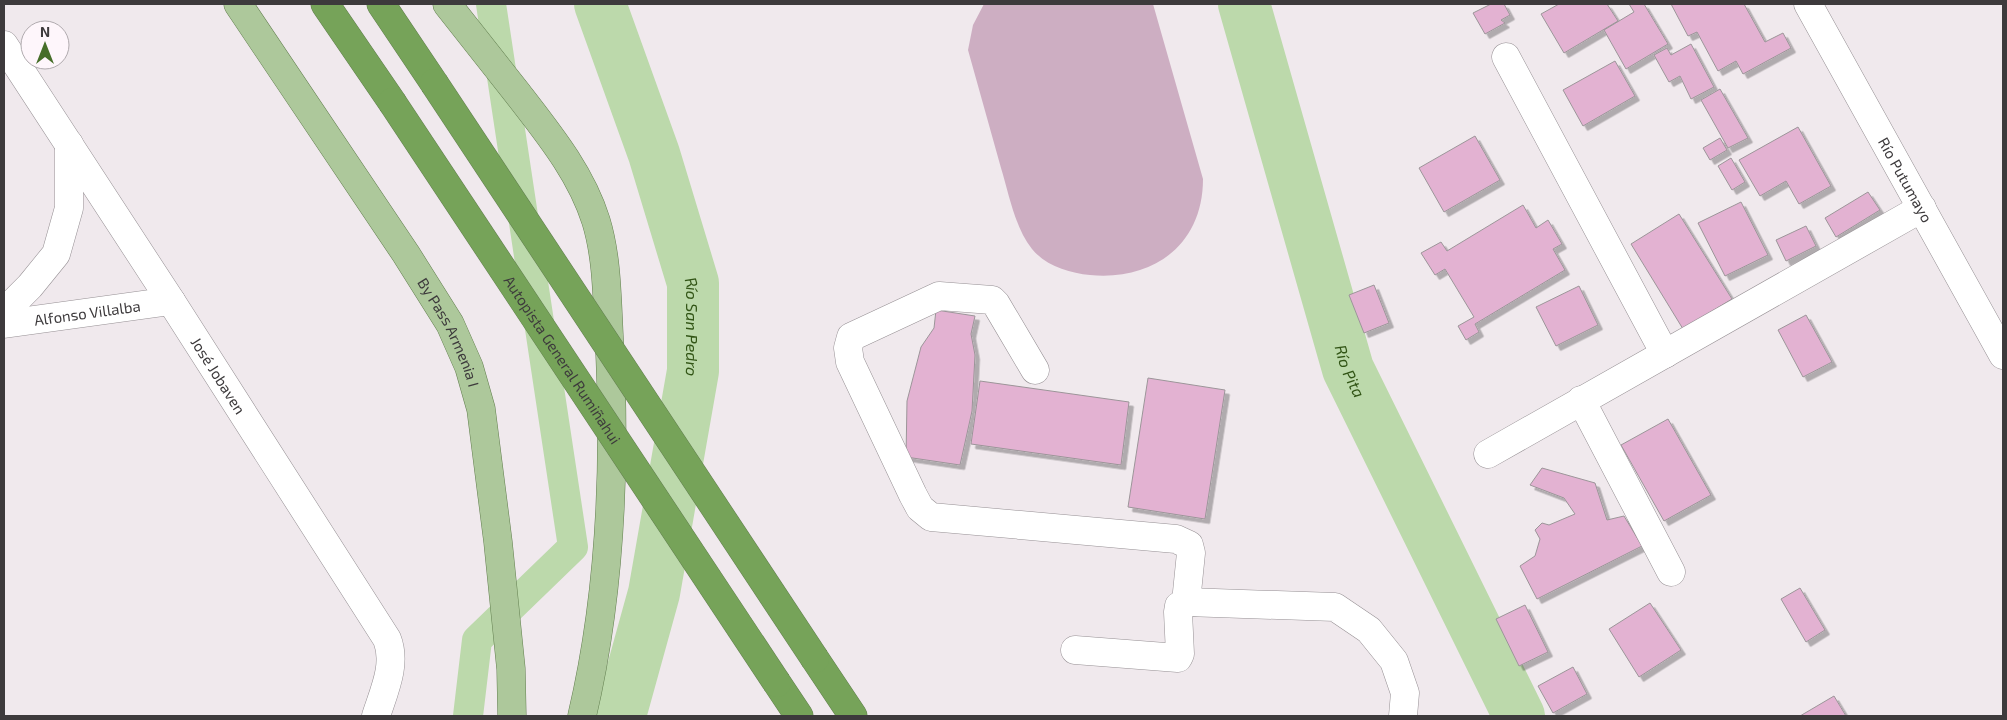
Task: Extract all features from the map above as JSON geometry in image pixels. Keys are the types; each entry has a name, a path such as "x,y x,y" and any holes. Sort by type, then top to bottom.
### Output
{"highway":[{"name":"Autopista General Rumiñahui","path":"324,4 392,102 799,716"},
{"path":"381,4 853,716"}],"main road":[{"name":"By Pass Armenia I","path":"238,4 406,254 450,324 468,367 481,409 498,542 511,669 512,716"},
{"path":"447,4 536,118 577,178 596,221 606,275 612,383 608,531 598,635 582,716"}],"street":[{"name":"Río Putumayo","path":"1808,4 1922,208 1996,325 2003,356"},
{"name":"José Jobaven","path":"4,45 171,301 387,639 391,650 392,662 376,716"},
{"path":"1506,57 1665,354"},
{"path":"4,312 30,286 56,254 70,208 69,144"},
{"path":"1488,454 1922,208"},
{"path":"1035,370 992,300 960,296 939,296 851,337 848,348 850,362 913,495 920,508 931,517 1176,539 1189,544 1192,553 1186,602"},
{"name":"Alfonso Villalba","path":"4,324 171,301"},
{"path":"1581,400 1670,572"},
{"path":"1075,650 1178,658 1180,654 1178,612 1179,606 1186,602 1335,607 1369,630 1394,661 1405,693 1403,716"}],"shaded area":[{"path":"984,4 1153,4 1203,179 1201,202 1194,223 1184,240 1170,254 1153,265 1134,272 1113,275 1090,275 1058,268 1038,255 1026,241 1013,210 968,50 973,25"}],"building":[{"path":"1491,4 1504,4 1510,15 1501,20 1505,23 1485,34 1473,13"},
{"path":"1559,4 1607,4 1618,21 1564,53 1541,14"},
{"path":"1629,4 1644,4 1668,44 1626,69 1604,30 1634,12"},
{"path":"1671,4 1744,4 1765,42 1783,33 1791,48 1743,74 1736,61 1718,71 1697,32 1688,36"},
{"path":"1691,44 1714,87 1691,99 1680,76 1669,82 1654,55 1667,48 1671,55"},
{"path":"1615,61 1635,96 1583,126 1563,90"},
{"path":"1720,89 1748,138 1728,148 1701,100"},
{"path":"1798,127 1831,186 1799,204 1786,181 1760,196 1739,160"},
{"path":"1475,136 1500,180 1444,212 1419,168"},
{"path":"1720,138 1727,150 1710,160 1703,148"},
{"path":"1731,158 1745,182 1732,190 1718,166"},
{"path":"1868,192 1880,210 1836,237 1825,218"},
{"path":"1741,202 1768,255 1725,276 1698,223"},
{"path":"1523,205 1536,228 1548,220 1562,244 1553,249 1565,270 1475,324 1479,332 1466,340 1458,326 1474,317 1445,269 1435,275 1421,253 1441,242 1447,251"},
{"path":"1679,214 1732,299 1683,329 1631,244"},
{"path":"1806,226 1816,246 1786,261 1776,240"},
{"path":"1374,285 1389,323 1364,333 1349,295"},
{"path":"1579,286 1598,325 1556,346 1536,307"},
{"path":"936,310 975,316 971,334 975,355 972,411 960,465 906,457 907,401 921,347 934,328"},
{"path":"1806,315 1832,362 1803,377 1778,330"},
{"path":"1148,378 1225,390 1205,519 1128,507"},
{"path":"980,381 1129,402 1121,465 971,444"},
{"path":"1668,419 1711,495 1664,521 1621,445"},
{"path":"1542,468 1595,483 1607,520 1624,516 1642,546 1537,599 1520,566 1535,556 1540,539 1535,530 1542,523 1549,525 1575,514 1564,498 1530,485"},
{"path":"1800,588 1825,630 1806,642 1781,599"},
{"path":"1650,603 1681,650 1639,677 1609,629"},
{"path":"1525,605 1548,652 1519,666 1496,619"},
{"path":"1573,667 1587,694 1553,713 1538,686"},
{"path":"1834,696 1846,716 1800,716"}],"waterway":[{"path":"468,716 477,640 573,547 491,4"},
{"name":"Río San Pedro","path":"600,4 654,154 693,283 693,371 654,593 620,716"},
{"name":"Río Pita","path":"1244,4 1348,369 1519,716"}]}
